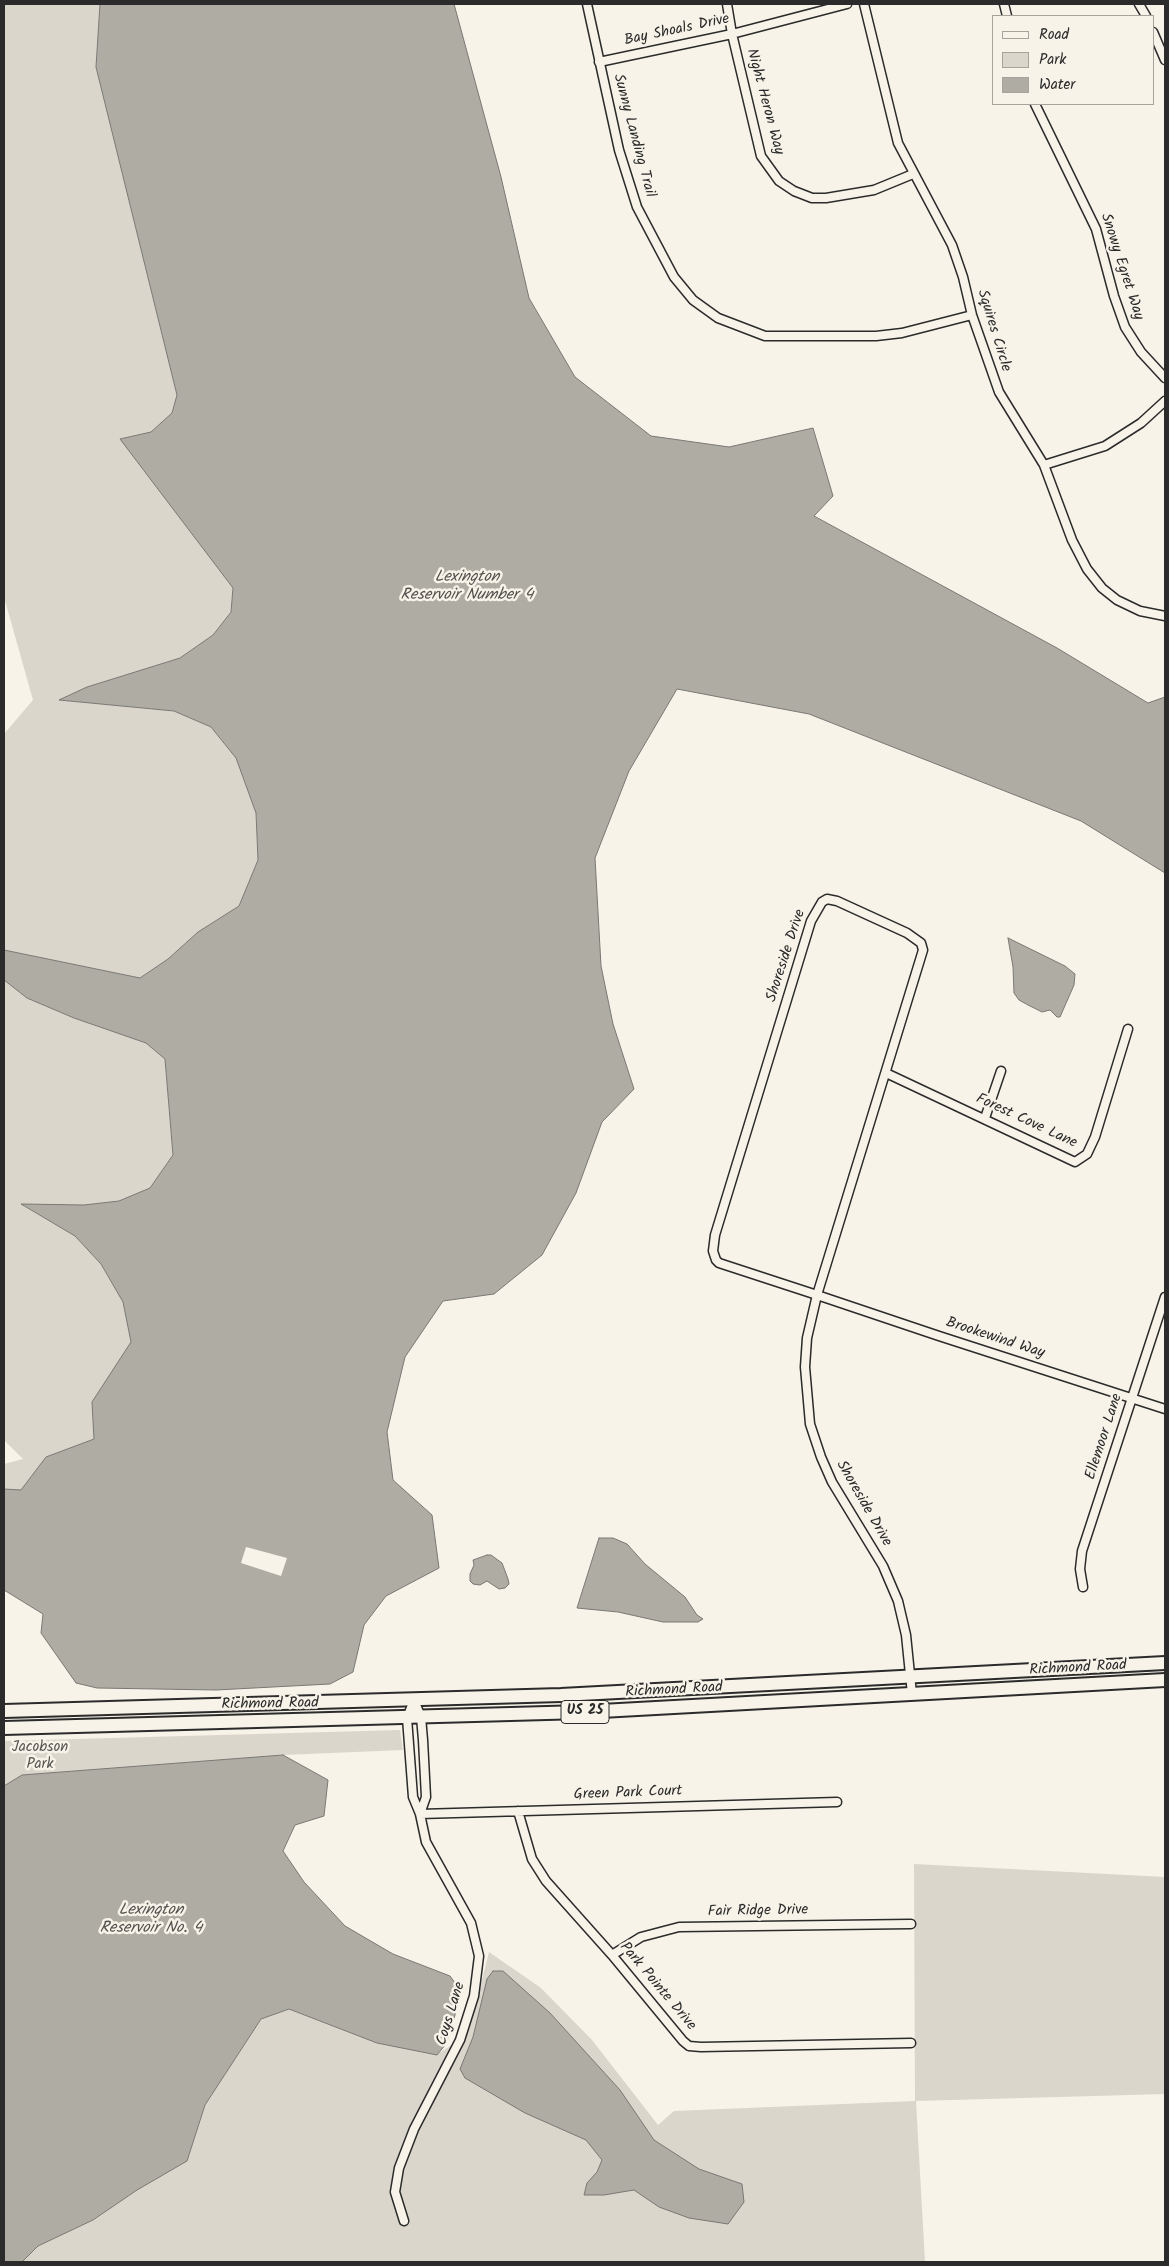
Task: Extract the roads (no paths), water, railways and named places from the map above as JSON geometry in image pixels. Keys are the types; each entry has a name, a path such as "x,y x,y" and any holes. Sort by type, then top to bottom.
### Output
{"highway":[{"name":"Richmond Road","path":"4,1711 414,1700 910,1678 1165,1663"},
{"name":"Richmond Road","path":"4,1728 582,1712 1165,1680"}],"street":[{"name":"Sunny Landing Trail","path":"587,4 620,150 637,207 674,277 693,300 718,318 765,336 876,336 902,332 972,314"},
{"name":"Night Heron Way","path":"727,4 732,34 761,156 779,181 803,194 826,198 874,190 914,174"},
{"name":"Bay Shoals Drive","path":"599,62 732,34 846,4"},
{"name":"Squires Circle","path":"864,4 898,144 952,245 963,277 972,314 999,392 1044,465 1072,540 1092,575 1102,588 1117,600 1140,611 1165,616"},
{"path":"1139,4 1145,15"},
{"path":"1154,34 1165,60"},
{"name":"Snowy Egret Way","path":"1035,105 1096,229 1114,296 1125,327 1141,352 1165,378"},
{"path":"1044,465 1105,446 1141,423 1165,401"},
{"name":"Shoreside Drive","path":"817,1296 719,1263 713,1251 715,1235 811,921 816,908 827,899 837,900 907,933 922,946 923,954 817,1296 807,1338 805,1368 810,1424 821,1458 832,1482 881,1562 895,1592 903,1618 912,1694"},
{"name":"Forest Cove Lane","path":"886,1073 985,1118 1074,1162 1079,1161 1087,1154 1095,1137 1128,1029"},
{"path":"985,1118 1001,1071"},
{"name":"Brookewind Way","path":"817,1296 1165,1409"},
{"name":"Ellemoor Lane","path":"1083,1587 1080,1569 1082,1551 1165,1297"},
{"name":"Coys Lane","path":"414,1700 421,1717 426,1797 420,1814"},
{"name":"Coys Lane","path":"404,2222 395,2192 398,2168 414,2129 460,2040 470,2012 478,1967 478,1946 471,1923 430,1850 413,1797 407,1718 414,1700"},
{"name":"Green Park Court","path":"420,1814 837,1802"},
{"name":"Park Pointe Drive","path":"518,1811 526,1844 536,1867 546,1881 612,1955 682,2041 689,2046 912,2043"},
{"name":"Fair Ridge Drive","path":"612,1955 641,1937 679,1928 910,1924"}],"water":[{"name":"Lexington Reservoir Number 4","path":"100,4 454,4 501,177 529,298 575,377 651,436 729,447 813,428 833,496 814,516 1057,648 1148,703 1165,697 1165,873 1081,821 809,714 677,689 629,771 595,858 601,966 613,1024 634,1089 602,1122 576,1193 542,1255 494,1294 443,1301 405,1357 387,1432 393,1480 432,1515 439,1568 386,1596 364,1625 353,1672 330,1684 216,1690 97,1688 76,1683 41,1633 43,1614 4,1590 4,1489 21,1490 46,1457 94,1439 92,1402 131,1342 123,1302 101,1264 75,1236 21,1204 84,1205 119,1201 150,1188 173,1155 165,1059 146,1043 74,1018 27,998 4,980 4,950 140,978 168,959 198,932 239,906 258,860 256,813 236,758 211,727 174,711 59,700 87,687 180,658 213,635 231,612 233,588 120,439 151,432 172,413 177,395 96,67"},
{"path":"1008,938 1065,966 1075,974 1074,985 1060,1017 1057,1017 1050,1010 1042,1012 1028,1005 1019,1000 1014,993 1013,967"},
{"path":"599,1538 613,1538 627,1544 645,1564 685,1597 697,1615 703,1619 698,1622 663,1622 618,1612 577,1608"},
{"path":"491,1555 502,1563 509,1584 505,1588 499,1589 487,1581 480,1585 473,1584 470,1581 470,1574 474,1565 473,1560"},
{"name":"Lexington Reservoir No. 4","path":"283,1755 328,1780 324,1816 295,1825 283,1851 304,1882 345,1926 393,1954 450,1976 458,1987 455,2015 446,2044 437,2055 377,2043 289,2009 261,2019 205,2105 187,2161 137,2190 93,2220 38,2246 22,2262 4,2262 4,1786 22,1775"},
{"path":"493,1971 503,1971 550,2013 620,2090 654,2140 699,2169 742,2184 744,2202 728,2224 689,2218 659,2207 634,2190 604,2195 584,2195 587,2183 597,2172 602,2160 586,2140 525,2113 465,2078 460,2069 473,2037 487,1979"}],"park label":[{"name":"Jacobson Park","path":"40,1756"}]}
